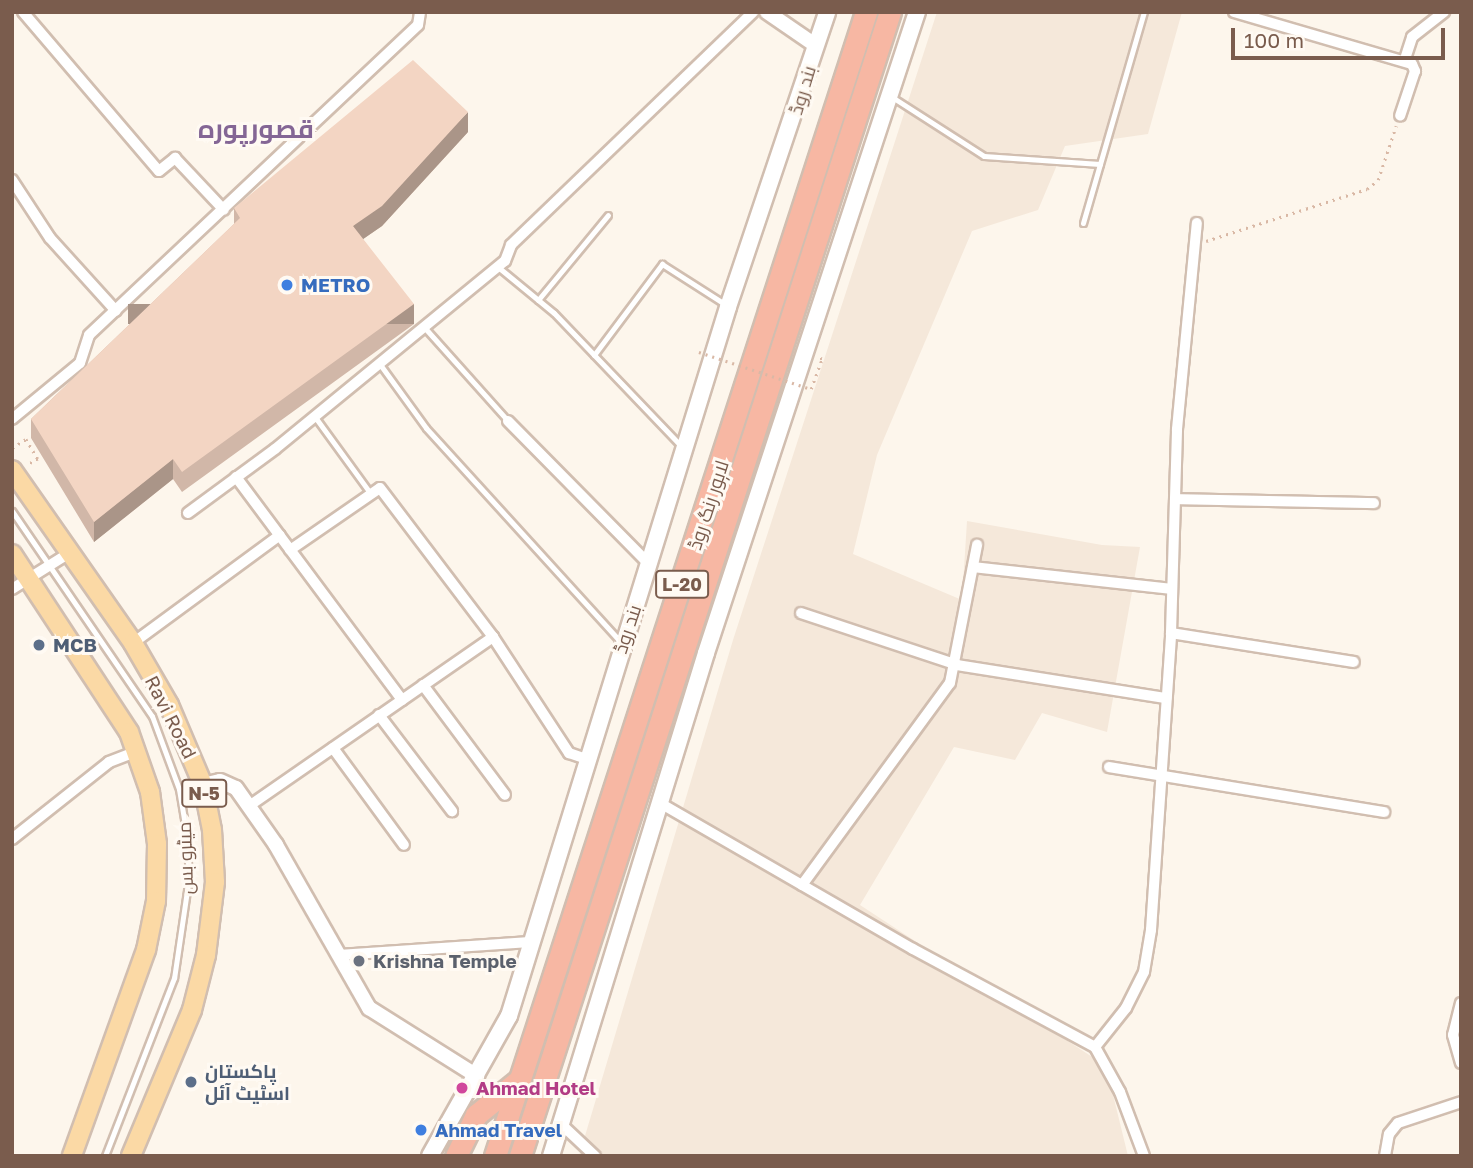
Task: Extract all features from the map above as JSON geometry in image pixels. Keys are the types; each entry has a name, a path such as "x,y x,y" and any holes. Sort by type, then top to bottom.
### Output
{"highway":[{"name":"لاہور رنگ روڈ","path":"495,1156 866,12"},
{"name":"لاہور رنگ روڈ","path":"520,1156 890,12"},
{"path":"456,1156 476,1115 519,1081"}],"main road":[{"name":"بند روڈ","path":"430,1156 509,1016 529,943 683,449 827,12"},
{"path":"551,1156 660,803 917,12"},
{"name":"Ravi Road","path":"12,470 133,643 169,705 203,785 215,882 210,936 192,1010 131,1156"},
{"name":"N-5","path":"12,554 115,707 137,751 155,818 156,901 133,990 72,1156"}],"street":[{"path":"12,419 80,363 89,335 418,25 419,12"},
{"path":"188,513 314,416 498,267 511,245 753,12"},
{"path":"767,12 816,45"},
{"path":"1234,12 1405,60 1415,71 1400,116"},
{"path":"1405,60 1412,37 1444,12"},
{"path":"27,14 159,171 175,159 224,210"},
{"path":"12,180 50,238 116,311"},
{"path":"1096,1047 1126,1008 1144,972 1167,698 1175,499 1196,223"},
{"path":"508,421 649,564"},
{"path":"236,477 402,700"},
{"path":"290,550 380,488 494,637 569,753 586,759"},
{"path":"1175,499 1374,503"},
{"path":"133,643 280,535"},
{"path":"802,885 943,695 957,665 977,545"},
{"path":"12,589 71,552"},
{"path":"973,567 1172,589"},
{"path":"801,613 957,665 1167,698"},
{"path":"1171,634 1353,662"},
{"path":"248,806 494,637"},
{"path":"423,685 505,794"},
{"path":"379,715 452,811"},
{"path":"333,748 404,845"},
{"path":"12,839 109,762 137,751"},
{"path":"1110,767 1384,812"},
{"path":"203,785 229,783 248,806 340,955 369,1009 477,1076"},
{"path":"660,803 802,885 1096,1047 1120,1092 1144,1156"},
{"path":"340,955 529,943"},
{"path":"1460,1007 1453,1035 1461,1063"},
{"path":"1385,1156 1389,1134 1398,1124 1461,1102"},
{"path":"560,1123 595,1156"}],"lane":[{"path":"1083,223 1144,12"},
{"path":"890,95 985,156 1100,164"},
{"path":"538,300 608,215"},
{"path":"594,355 662,264 728,307"},
{"path":"498,267 538,300 594,355 683,449"},
{"path":"424,327 508,421"},
{"path":"379,363 426,428 622,644"},
{"path":"314,416 371,494"},
{"name":"میٹرو بس","path":"12,511 152,716 179,789 186,831 185,924 174,978 105,1156"}],"path":[{"path":"1194,246 1367,190 1378,180 1400,116"},
{"path":"699,352 811,389 822,359"},
{"path":"12,449 26,439 38,458"}],"shaded area":[{"path":"937,12 1182,12 1148,134 1065,146 1038,210 972,231 877,455 853,554 962,600 967,521 1102,545 1140,547 1107,732 1042,713 1015,760 954,747 860,905 1106,1066 1128,1156 579,1156 733,640"}],"building":[{"name":"METRO","path":"413,60 468,112 382,206 353,226 414,304 182,472 173,459 94,522 31,419 240,218 234,208"}],"place":[{"name":"METRO","path":"287,285"},
{"name":"MCB","path":"39,645"},
{"name":"Krishna Temple","path":"359,961"},
{"name":"پاکستان اسٹیٹ آئل","path":"191,1082"},
{"name":"Ahmad Hotel","path":"462,1088"},
{"name":"Ahmad Travel","path":"421,1130"}],"district":[{"name":"قصورپورہ","path":"256,129"}]}
